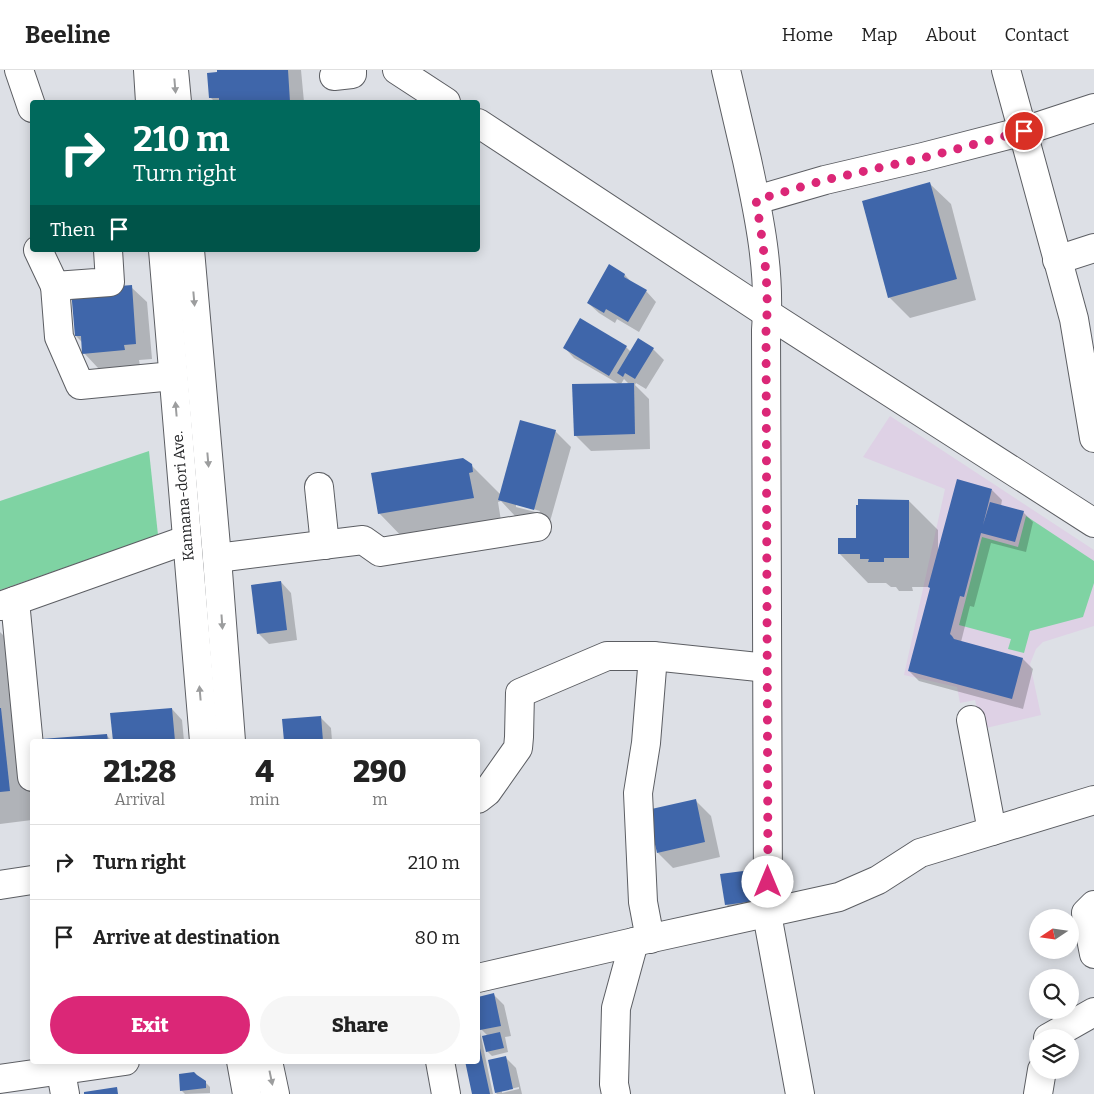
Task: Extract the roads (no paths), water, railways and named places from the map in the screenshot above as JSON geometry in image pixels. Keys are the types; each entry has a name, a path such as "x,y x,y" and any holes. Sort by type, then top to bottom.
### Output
{"street":[{"path":"19,70 30,102"},
{"path":"148,70 150,100"},
{"path":"174,70 177,100"},
{"path":"726,70 756,200 762,234 768,297 766,330 768,912 800,1094"},
{"path":"1006,70 1074,319 1094,438"},
{"path":"403,83 441,100"},
{"path":"756,200 825,180 923,158 1024,131 1094,108"},
{"path":"480,124 768,314 1094,524"},
{"path":"1057,260 1094,248"},
{"path":"39,252 55,286 60,337 80,385 173,376"},
{"path":"55,286 110,282 108,252"},
{"name":"Kannana-dori Ave.","path":"162,252 204,739"},
{"name":"Kannana-dori Ave.","path":"190,252 231,739"},
{"path":"319,487 324,545"},
{"path":"217,558 363,540 380,552 537,527"},
{"path":"30,763 7,604 186,540"},
{"path":"480,797 487,792 518,748 520,737 520,693 607,656 654,656 767,668"},
{"path":"616,1094 614,1084 616,1008 642,940 643,902 638,793 646,744 654,656"},
{"path":"971,720 992,831"},
{"path":"480,978 839,897 878,880 920,853 1094,800"},
{"path":"0,885 30,880"},
{"path":"1094,905 1086,913 1094,954"},
{"path":"1064,1029 1094,1012"},
{"path":"0,1079 61,1075 111,1064"},
{"path":"242,1064 247,1094"},
{"path":"269,1064 275,1094"},
{"path":"441,1064 446,1094"},
{"path":"1038,1094 1040,1079"}]}
